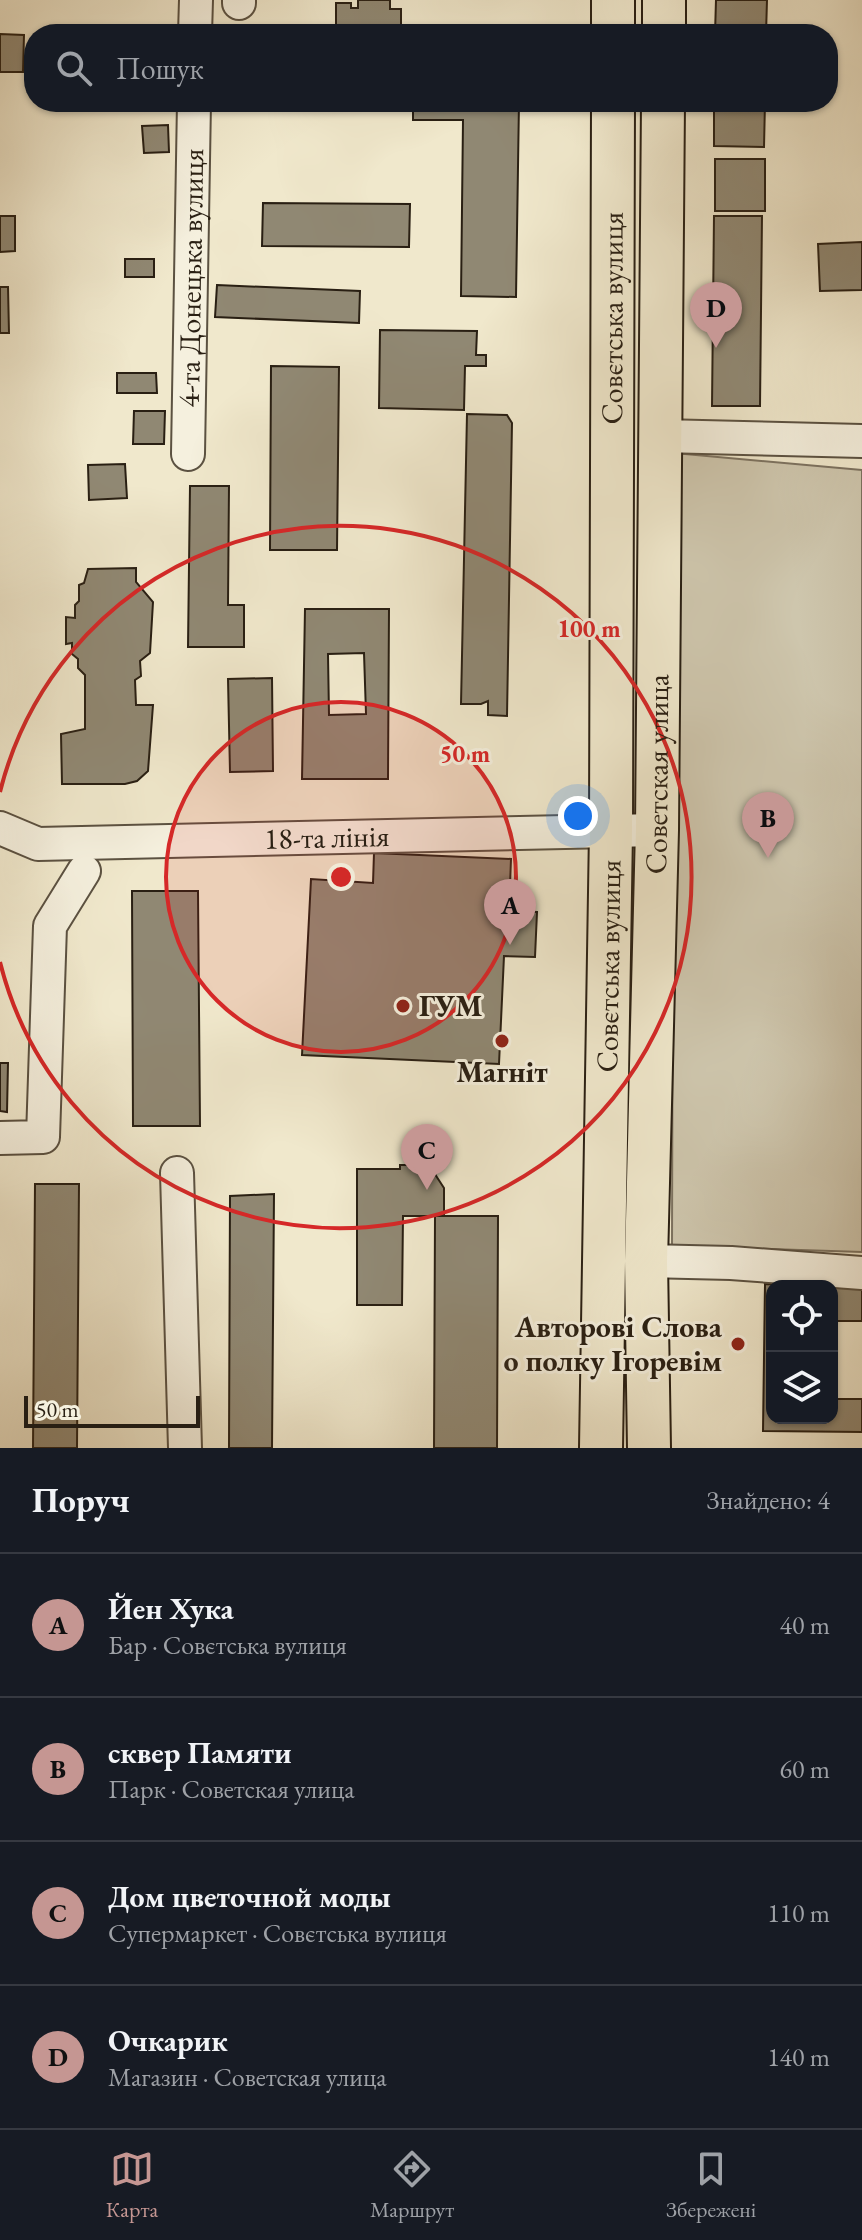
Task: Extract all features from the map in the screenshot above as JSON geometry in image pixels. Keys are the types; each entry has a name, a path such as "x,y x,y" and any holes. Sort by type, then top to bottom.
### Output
{"main road":[{"path":"613,0 613,24"},
{"path":"664,0 664,24"},
{"name":"Совєтська вулиця","path":"601,1448 611,831 613,112"},
{"name":"Советская улица","path":"649,1448 646,1261 657,830 663,112"}],"street":[{"path":"195,24 196,0"},
{"name":"4-та Донецька вулиця","path":"188,454 194,112"},
{"path":"661,436 862,441"},
{"name":"18-та лінія","path":"0,828 38,844 657,830"},
{"path":"0,1138 43,1137 50,926 84,871"},
{"path":"177,1173 185,1448"},
{"path":"646,1261 731,1263 862,1273"}],"shaded area":[{"path":"674,453 862,470 862,1252 672,1246"}],"building":[{"path":"358,0 390,0 390,9 401,9 401,24 336,24 336,3 351,3 351,8 358,8"},
{"path":"716,0 767,0 766,24 715,24"},
{"path":"0,34 24,35 23,72 0,72"},
{"path":"413,112 519,112 516,297 461,296 463,120 413,120"},
{"path":"714,112 765,112 764,147 714,146"},
{"path":"168,125 169,152 144,153 142,126"},
{"path":"715,159 765,159 765,211 715,211"},
{"path":"263,203 410,204 409,247 262,246"},
{"path":"0,216 15,216 15,251 0,252"},
{"path":"714,216 762,216 760,406 712,406"},
{"path":"862,242 862,290 820,291 818,244"},
{"path":"125,259 154,259 154,277 125,277"},
{"path":"217,285 360,291 359,323 215,317"},
{"path":"0,287 8,287 9,333 0,333"},
{"path":"380,330 477,331 476,355 486,355 486,366 465,366 464,410 379,408"},
{"path":"271,366 339,367 337,550 270,550"},
{"path":"117,373 156,373 157,393 117,393"},
{"path":"134,411 165,411 164,444 133,444"},
{"path":"467,414 507,415 512,423 507,716 488,715 488,701 461,704"},
{"path":"125,464 127,498 89,500 88,465"},
{"path":"190,486 229,486 228,605 244,605 244,647 188,647"},
{"path":"136,568 136,582 153,602 150,653 140,661 141,676 135,680 136,705 153,705 148,771 137,781 125,784 62,784 61,734 85,729 85,675 78,668 78,659 72,654 72,643 66,644 66,617 75,618 79,585 84,583 88,569"},
{"path":"305,609 389,609 388,779 302,779","holes":["364,653 366,714 329,715 328,654"]},
{"path":"272,678 273,771 230,772 228,679"},
{"name":"ГУМ","path":"374,853 511,859 509,911 537,912 535,957 504,956 499,1064 302,1055 311,879 373,883"},
{"path":"132,891 198,891 200,1126 133,1126"},
{"path":"0,1063 8,1063 7,1112 0,1111"},
{"path":"400,1165 429,1165 444,1188 444,1216 403,1216 402,1305 357,1305 357,1169 400,1169"},
{"path":"35,1184 79,1184 77,1448 33,1448"},
{"path":"274,1194 272,1448 229,1448 230,1196"},
{"path":"435,1216 498,1216 497,1448 434,1448"},
{"path":"765,1284 766,1424 838,1424 838,1399 862,1399 862,1432 763,1431"},
{"path":"838,1286 862,1286 862,1321 838,1321"}],"place":[{"name":"Очкарик","path":"716,348"},
{"name":"сквер Памяти","path":"768,858"},
{"name":"Йен Хука","path":"510,945"},
{"name":"ГУМ","path":"403,1006"},
{"name":"Магніт","path":"502,1041"},
{"name":"Дом цветочной моды","path":"427,1190"},
{"name":"Авторові Слова о полку Ігоревім","path":"738,1344"}]}
